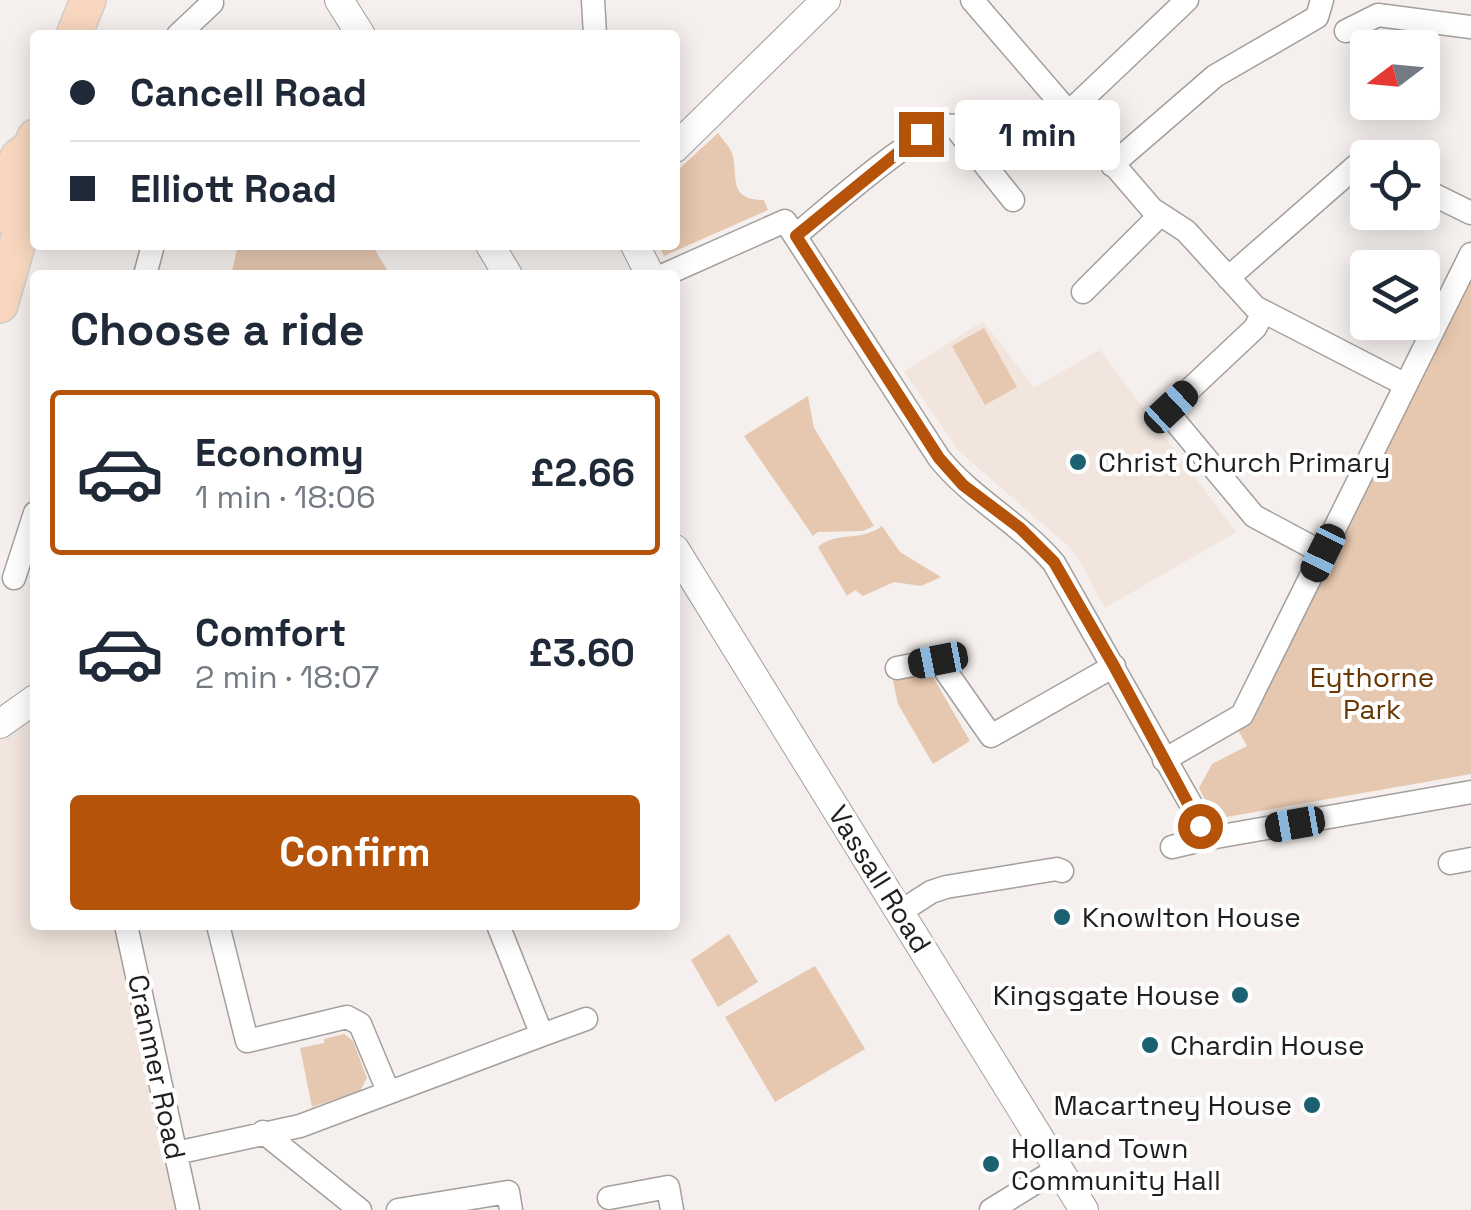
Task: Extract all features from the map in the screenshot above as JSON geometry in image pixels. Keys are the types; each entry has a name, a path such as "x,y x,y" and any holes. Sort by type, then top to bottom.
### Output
{"highway":[{"path":"76,30 88,0"},
{"path":"0,305 18,181"}],"street":[{"path":"339,0 358,30"},
{"path":"593,0 595,30"},
{"path":"680,143 826,0"},
{"path":"972,0 1159,216 1186,232 1263,312 1406,385"},
{"path":"1068,113 1187,0"},
{"path":"1112,165 1215,76 1316,17 1322,0"},
{"path":"183,30 212,2"},
{"path":"1346,31 1374,7 1471,27"},
{"path":"796,236 921,134 947,124 954,126 1013,200"},
{"path":"1228,278 1350,171"},
{"path":"1440,198 1471,214"},
{"path":"1083,292 1159,216"},
{"path":"675,270 785,221 939,458 963,485 1020,528 1054,562 1210,838"},
{"path":"1164,760 1242,715 1471,254"},
{"path":"1263,312 1256,328 1171,407 1171,412 1254,516 1323,553"},
{"path":"14,578 30,529"},
{"name":"Vassall Road","path":"680,557 1084,1210"},
{"path":"897,668 938,660 991,736 1114,666"},
{"path":"0,724 30,703"},
{"path":"1172,848 1471,792"},
{"path":"900,912 946,887 1062,870"},
{"name":"Cranmer Road","path":"135,930 188,1210"},
{"path":"219,930 247,1040 347,1017 360,1024 388,1091"},
{"path":"500,930 542,1035"},
{"path":"176,1152 300,1126 586,1019"},
{"path":"263,1132 360,1210"},
{"path":"991,1210 1059,1168"},
{"path":"609,1198 670,1198 693,1183"},
{"path":"398,1210 508,1192 511,1210"}],"shaded area":[{"name":"Christ Church Primary","path":"983,321 1034,388 1100,350 1236,532 1105,608 1068,546 960,452 904,372"},
{"path":"30,713 30,930 115,930 176,1210 0,1210 0,735"}],"green space":[{"path":"718,133 732,153 739,191 752,199 764,200 768,210 680,249 680,168"},
{"path":"237,250 375,250 387,270 232,270"},
{"name":"Eythorne Park","path":"1471,276 1471,774 1215,819 1199,788 1212,764 1247,746 1237,728"},
{"path":"984,328 1017,387 985,405 952,346"},
{"path":"808,396 814,428 874,526 863,531 818,532 813,536 744,436"},
{"path":"882,526 900,552 941,577 921,586 894,582 863,596 855,590 847,596 818,547"},
{"path":"929,670 970,741 933,764 898,704 892,676"},
{"path":"729,934 758,982 718,1007 691,960"},
{"path":"815,966 865,1049 775,1102 725,1017"},
{"path":"344,1034 353,1041 367,1078 360,1091 312,1107 300,1048"}],"place":[{"name":"Christ Church Primary","path":"1078,462"},
{"name":"Knowlton House","path":"1062,917"},
{"name":"Kingsgate House","path":"1240,995"},
{"name":"Chardin House","path":"1150,1045"},
{"name":"Macartney House","path":"1312,1105"},
{"name":"Holland Town Community Hall","path":"991,1164"}],"route":[{"path":"921,134 796,236 939,458 963,485 1020,528 1054,562 1200,826"}]}
